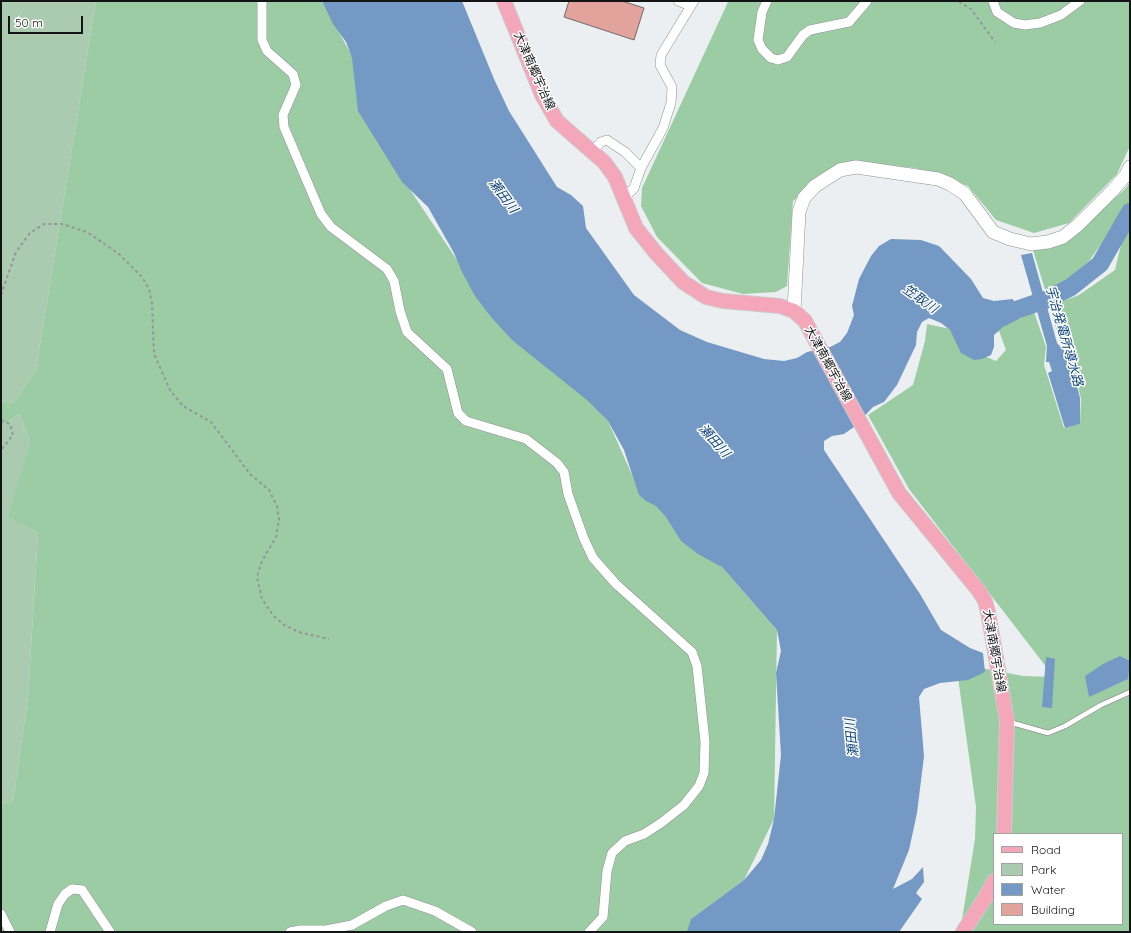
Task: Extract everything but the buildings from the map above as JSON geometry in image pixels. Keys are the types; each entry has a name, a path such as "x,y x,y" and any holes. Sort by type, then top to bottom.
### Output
{"main road":[{"name":"大津南郷宇治線","path":"504,1 542,95 556,120 604,162 615,177 636,228 656,253 682,282 706,297 723,301 780,306 794,311 805,321 900,493 979,591 985,601 990,622 1007,721 1004,833"},
{"path":"963,932 988,895 993,883"}],"street":[{"path":"262,1 262,40 267,51 293,74 296,85 283,115 284,127 321,214 331,227 387,269 394,281 400,311 407,332 447,369 458,413 466,421 526,439 557,463 564,472 568,494 584,539 593,558 616,584 692,652 697,666 705,742 704,773 700,786 684,805 661,823 644,834 625,841 612,853 607,870 603,917 589,932"},
{"path":"624,198 634,188 641,168 663,128 671,102 672,87 660,65 661,55 692,3 678,1"},
{"path":"767,1 762,12 758,40 762,49 771,58 778,60 787,57 803,34 810,30 849,22 867,1"},
{"path":"993,1 997,12 1014,23 1025,25 1040,23 1061,15 1080,1"},
{"path":"592,152 601,142 607,140 625,152 641,168"},
{"path":"794,311 799,212 804,198 815,186 840,170 856,167 938,179 950,184 965,194 993,232 1010,239 1031,244 1048,242 1063,236 1078,225 1113,190 1126,175 1130,167"},
{"path":"50,932 58,904 65,894 72,889 82,890 110,932"},
{"path":"290,932 300,930 326,930 352,925 386,906 403,900 435,911 472,932"},
{"path":"1,914 10,932"}],"lane":[{"path":"1007,721 1048,733 1065,726 1101,705 1130,692"}],"path":[{"path":"953,1 959,2 971,9 995,42"},
{"path":"1,295 16,252 30,233 44,224 62,224 87,232 119,254 142,277 149,289 152,303 154,354 170,390 183,406 211,422 250,474 269,490 277,506 279,520 276,537 262,561 257,577 262,598 273,615 284,625 299,632 328,640"},
{"path":"1,420 10,424 13,435 1,450"}],"green space":[{"path":"1,1 96,1 36,369 13,403 1,401"},
{"path":"96,1 322,1 353,58 379,143 457,260 608,421 637,486 722,567 777,630 774,819 744,880 691,919 692,932 1,932 1,804 13,801 28,697 38,533 8,517 30,440 19,414 1,427 1,401 13,403 36,369"},
{"path":"726,1 1130,1 1130,146 1117,174 1069,223 1034,233 996,220 968,186 915,168 843,162 793,201 787,286 776,292 743,294 702,283 657,237 641,206 642,188 728,2"},
{"path":"1130,182 1130,204 1089,261 1055,290 1046,293 1033,250 1068,241 1126,188"},
{"path":"1130,223 1130,932 960,932 975,839 976,807 956,663 1023,676 1054,677 909,489 868,415 913,385 925,341 927,324 960,331 977,353 996,361 1006,350 998,328 1034,312 1046,347 1044,365 1064,428 1080,424 1081,399 1071,357 1068,349 1060,342 1050,306 1079,295 1115,270 1125,228"},
{"path":"19,414 30,440 9,517 38,533 28,697 13,801 1,804 1,427"}],"water":[{"name":"瀬田川","path":"322,1 462,1 494,79 509,111 557,187 571,195 583,206 586,228 634,295 680,330 707,342 764,359 784,361 797,358 807,352 830,347 840,342 847,333 854,315 852,306 859,279 871,256 879,246 891,239 921,240 939,246 971,279 983,298 994,301 1013,299 1019,319 1003,327 994,335 994,347 991,355 982,359 974,360 961,353 950,330 941,323 929,318 922,322 917,332 916,345 897,385 884,402 873,407 854,427 844,434 832,436 824,441 824,450 920,594 941,630 970,648 983,653 985,672 968,680 940,683 924,689 919,697 924,756 917,813 909,850 893,889 912,879 923,867 924,882 916,893 922,899 899,932 687,932 691,919 744,880 761,860 768,844 774,819 781,755 776,673 781,651 777,630 722,567 698,554 681,541 666,517 656,506 646,501 639,495 624,450 608,421 587,400 512,340 491,317 475,296 454,253 428,207 402,182 358,111 352,58 346,42 333,24"},
{"name":"宇治発電所導水路","path":"1032,253 1057,343 1068,355 1065,357 1068,364 1071,363 1080,398 1080,424 1065,428 1048,373 1052,371 1049,362 1046,362 1047,346 1021,255"},
{"path":"1120,656 1130,661 1128,679 1089,697 1085,676 1103,664"},
{"path":"1046,657 1055,659 1052,708 1042,707"}],"waterway":[{"name":"笠取川","path":"993,318 1048,299 1071,287 1100,264 1130,212"}]}
